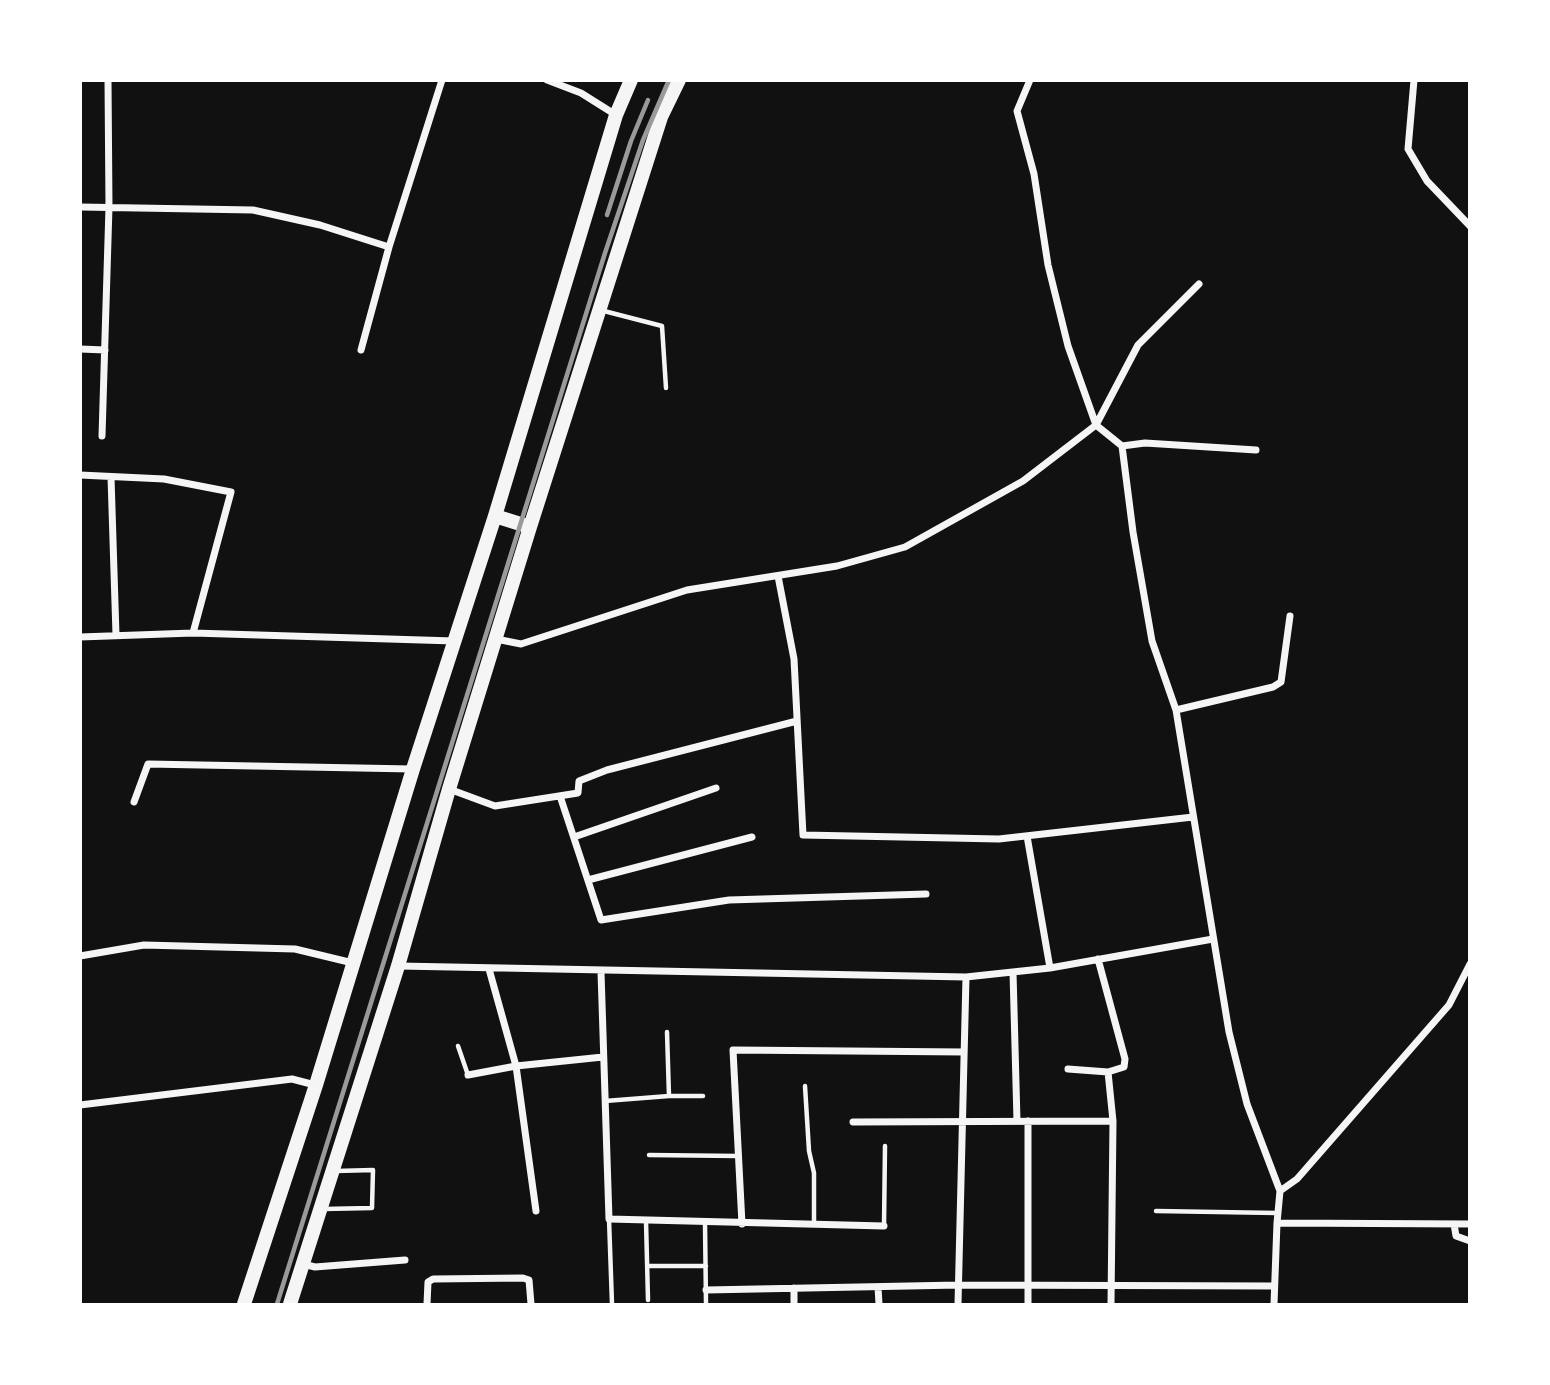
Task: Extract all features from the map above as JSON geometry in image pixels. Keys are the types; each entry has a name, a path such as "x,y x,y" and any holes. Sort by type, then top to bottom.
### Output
{"main road":[{"path":"244,1304 316,1085 413,769 495,516 616,115 631,80"},
{"path":"290,1304 398,966 449,789 530,527 661,117 679,80"},
{"path":"495,516 530,527"}],"street":[{"path":"102,436 109,207 108,80"},
{"path":"361,350 389,247 442,80"},
{"path":"547,80 581,93 616,115"},
{"path":"1030,80 1017,111 1034,174 1048,265 1068,346 1096,425 1122,446 1152,641 1176,710 1229,1032 1247,1104 1280,1191 1274,1304"},
{"path":"1414,80 1408,149 1427,181 1469,226"},
{"path":"80,207 253,210 320,225 389,247"},
{"path":"495,639 520,644 687,590 838,566 905,547 1023,481 1096,425 1138,345 1199,284"},
{"path":"80,349 105,350"},
{"path":"1122,446 1145,443 1256,450"},
{"path":"80,475 164,479 231,492 194,633"},
{"path":"111,477 116,635"},
{"path":"778,576 794,659 803,835 999,839 1193,817"},
{"path":"1176,710 1273,687 1282,682 1290,616"},
{"path":"80,637 194,633 454,641"},
{"path":"449,789 495,806 578,793 579,782 607,770 797,721"},
{"path":"134,803 148,764 413,769"},
{"path":"574,837 716,788"},
{"path":"560,796 601,920 729,900 926,894"},
{"path":"1027,836 1050,968"},
{"path":"588,880 752,837"},
{"path":"398,966 966,977 1050,968 1213,939"},
{"path":"80,956 144,945 267,948 295,949 353,964"},
{"path":"1068,1069 1108,1072 1124,1067 1125,1059 1098,960"},
{"path":"1280,1191 1297,1179 1449,1005 1469,964"},
{"path":"489,969 516,1066 536,1211"},
{"path":"601,972 609,1220 884,1226"},
{"path":"1013,972 1017,1121"},
{"path":"958,1304 966,977"},
{"path":"742,1224 733,1050 964,1052"},
{"path":"468,1075 516,1066 603,1057"},
{"path":"1108,1072 1113,1121 1111,1304"},
{"path":"80,1105 292,1079 316,1085"},
{"path":"1028,1121 1028,1304"},
{"path":"853,1122 1113,1121"},
{"path":"1277,1223 1469,1224"},
{"path":"1454,1224 1456,1236 1469,1241"},
{"path":"303,1264 315,1267 405,1260"},
{"path":"427,1304 426,1288 428,1282 433,1279 523,1278 529,1280 531,1304"},
{"path":"706,1290 959,1285 1273,1286"},
{"path":"878,1287 879,1304"},
{"path":"794,1288 794,1304"}],"lane":[{"path":"600,309 662,327 666,388"},
{"path":"667,1032 669,1096"},
{"path":"458,1046 468,1075"},
{"path":"805,1086 809,1151 814,1173 814,1225"},
{"path":"604,1101 703,1096"},
{"path":"884,1226 885,1146"},
{"path":"649,1155 739,1156"},
{"path":"320,1209 372,1208 373,1170 332,1171"},
{"path":"1156,1211 1277,1213"},
{"path":"609,1220 612,1304"},
{"path":"646,1221 649,1300"},
{"path":"705,1223 706,1304"},
{"path":"648,1266 706,1266"}],"railway":[{"path":"277,1304 605,253 643,140 669,80"},
{"path":"607,215 631,141 648,100"}]}
